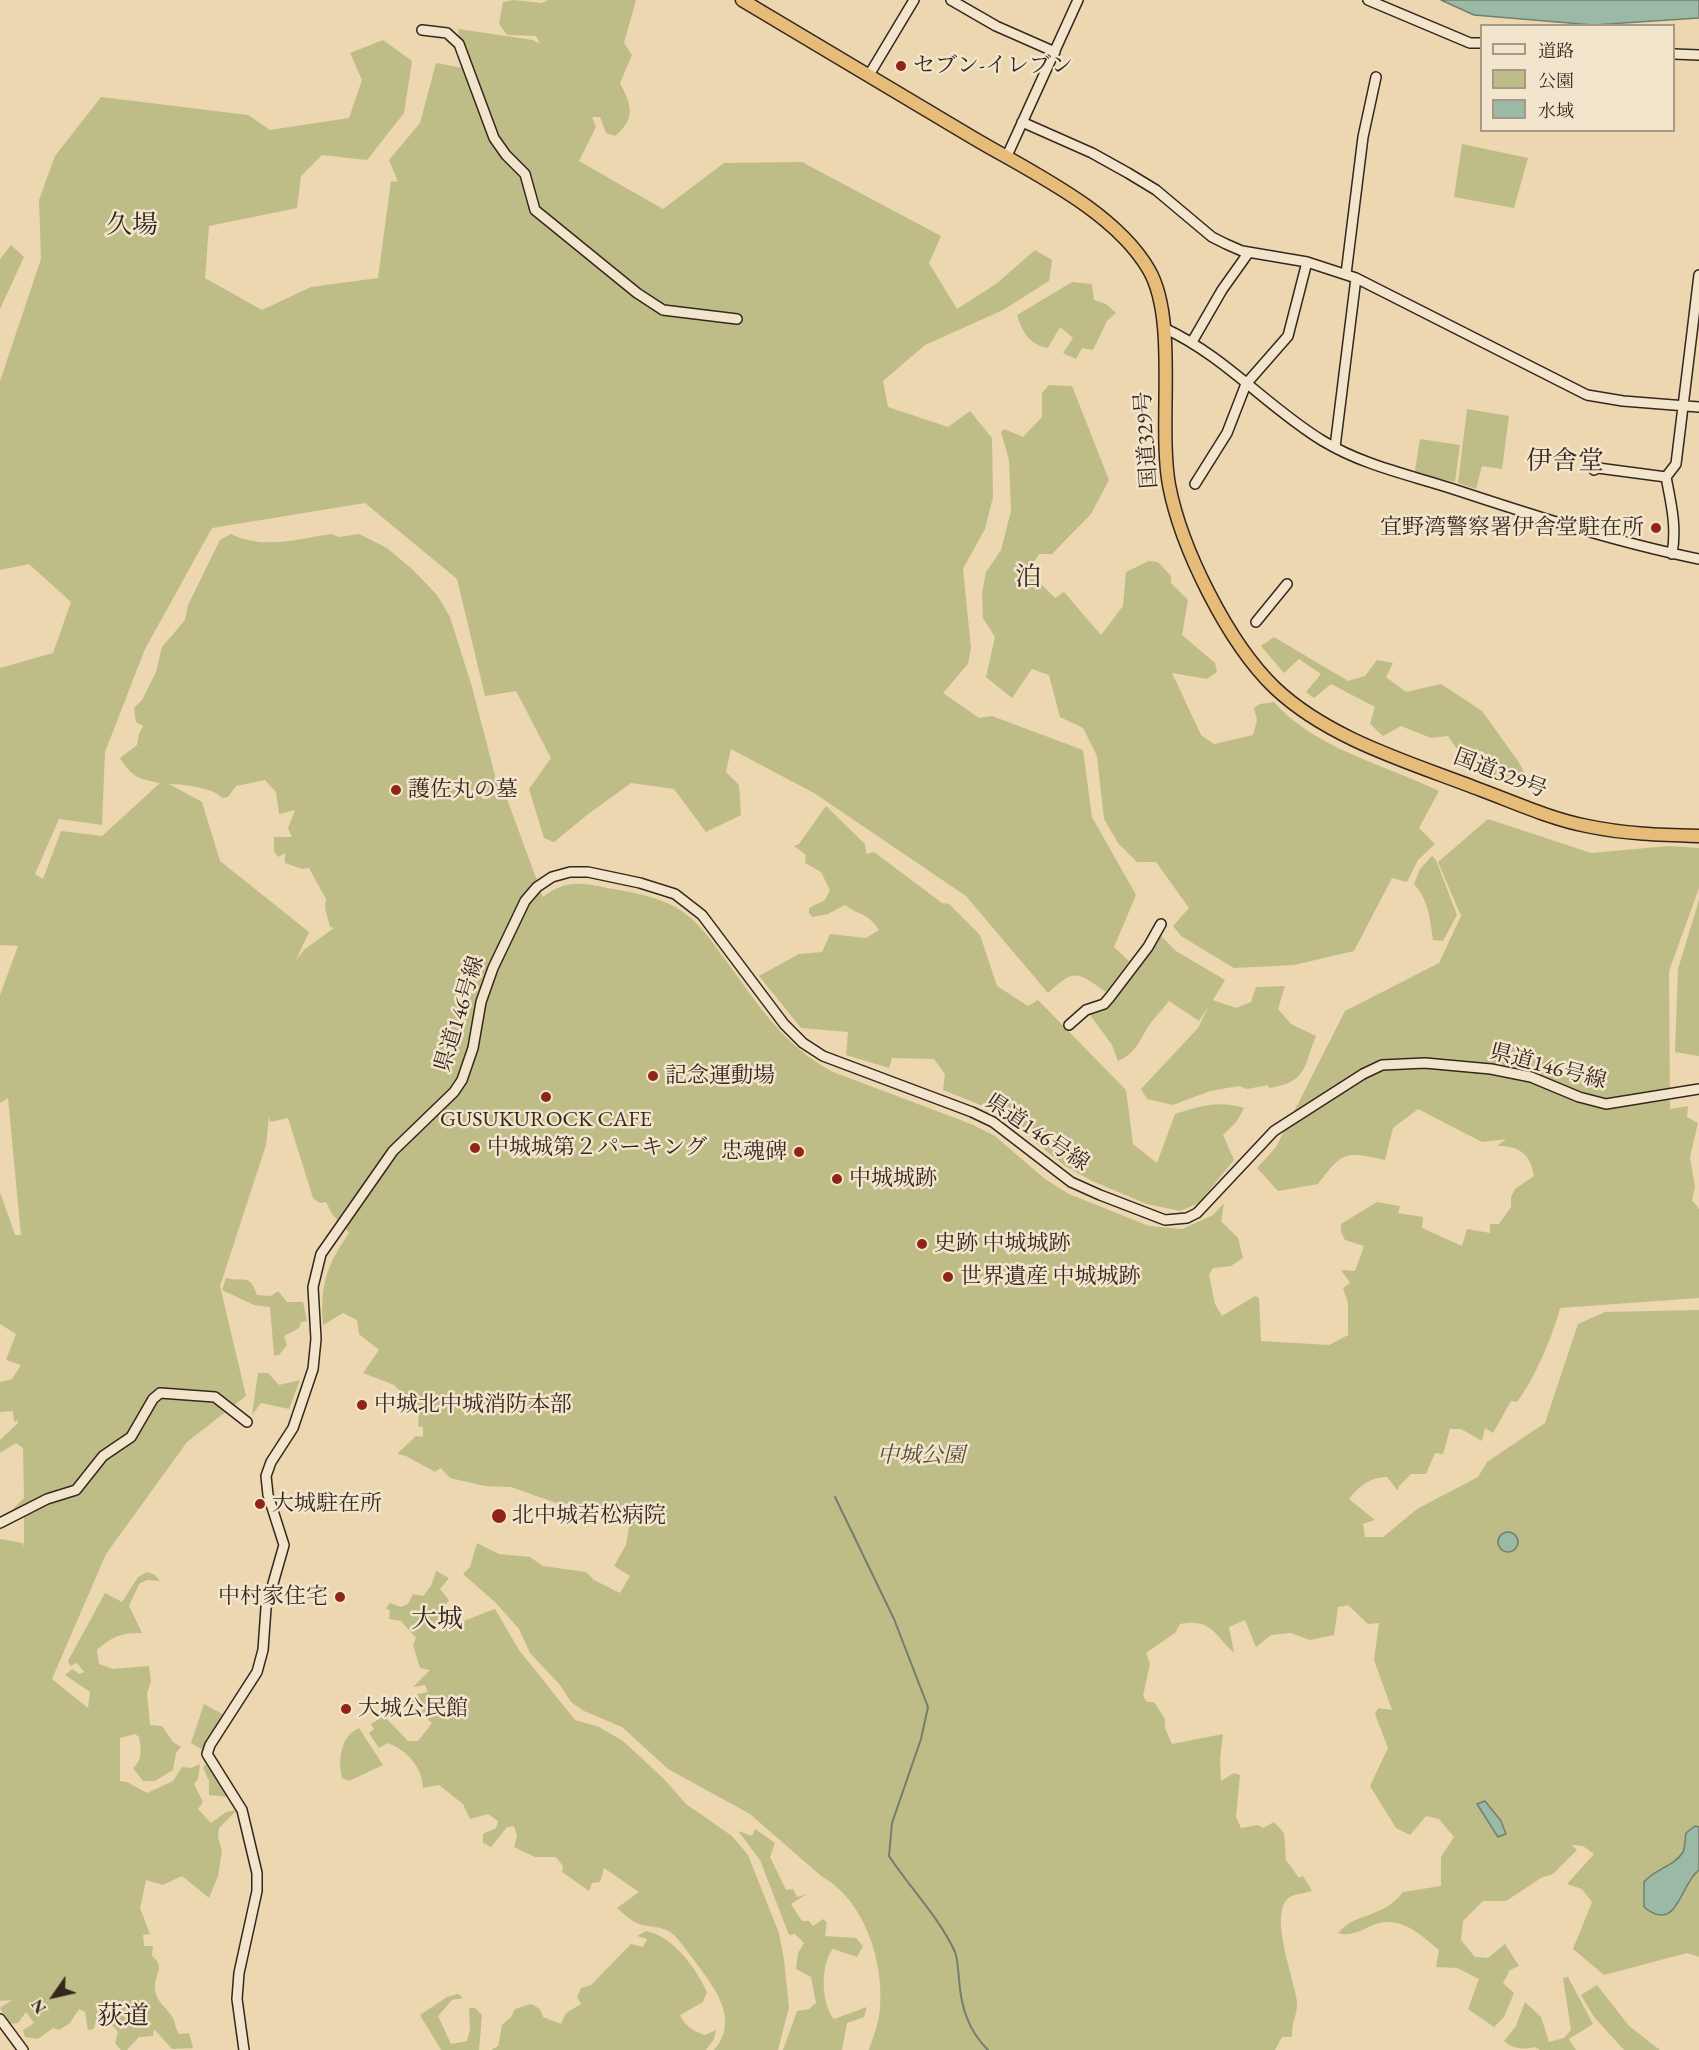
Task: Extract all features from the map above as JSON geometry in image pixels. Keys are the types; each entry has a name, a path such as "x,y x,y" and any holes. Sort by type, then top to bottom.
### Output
{"highway":[{"name":"国道329号","path":"742,0 1080,204 1119,233 1139,255 1156,284 1164,328 1165,452 1180,526 1215,603 1257,668 1273,686 1316,719 1352,738 1560,819 1629,832 1699,836"}],"street":[{"path":"869,75 914,0"},
{"path":"951,0 996,26 1055,52"},
{"path":"1006,158 1078,0"},
{"path":"1368,0 1470,43 1480,44"},
{"path":"422,30 447,33 459,44 494,138 506,155 525,174 535,210 637,294 663,310 737,319"},
{"path":"1675,54 1699,55"},
{"path":"1346,274 1363,137 1376,77"},
{"path":"1022,122 1092,153 1128,173 1173,203 1212,237 1249,252 1307,262 1356,278 1587,395 1623,401 1699,407"},
{"path":"1192,342 1222,290 1249,252"},
{"path":"1195,484 1227,433 1248,382 1288,336 1307,262"},
{"path":"1672,554 1676,536 1666,477 1676,464 1699,275"},
{"path":"1335,447 1356,278"},
{"path":"1164,328 1192,342 1248,382 1288,416 1335,447 1404,476 1699,560"},
{"path":"1594,470 1598,468 1666,477"},
{"path":"1256,622 1287,584"},
{"name":"県道146号線","path":"244,2050 237,1999 239,1973 257,1892 256,1873 245,1816 207,1754 210,1745 256,1672 264,1650 266,1608 283,1556 284,1545 268,1495 266,1476 271,1462 293,1428 313,1369 316,1339 313,1287 316,1266 329,1240 383,1163 462,1080 473,1048 481,1002 493,968 519,911 529,896 544,882 563,873 588,872 640,883 675,894 702,915 784,1023 803,1043 843,1065 972,1112 993,1122 1071,1182 1166,1220 1187,1218 1197,1213 1274,1131 1363,1074 1382,1065 1425,1063 1491,1070 1531,1077 1587,1100 1606,1104 1699,1089"},
{"path":"1069,1025 1086,1010 1104,1004 1148,947 1161,924"},
{"path":"0,1523 47,1499 76,1490 103,1456 131,1437 153,1399 160,1393 215,1397 247,1422"},
{"path":"0,2019 23,2050"}],"green space":[{"name":"中城公園","path":"513,0 541,3 548,0 636,0 624,43 632,55 620,83 629,105 629,117 615,136 606,133 600,117 592,117 596,127 579,161 663,209 724,163 802,162 941,236 929,263 957,309 996,284 1035,250 1052,260 1049,281 1003,310 925,345 883,381 888,407 948,427 970,411 992,438 993,497 985,529 963,569 971,648 968,664 943,693 979,718 992,716 1083,750 1092,817 1136,895 1114,947 1129,961 1106,992 1082,977 1071,976 1048,993 966,896 814,793 731,749 726,772 739,785 741,815 706,832 674,789 631,783 554,842 544,838 529,789 551,758 516,691 485,696 457,579 365,503 212,528 145,649 105,752 102,825 59,819 35,874 43,879 61,831 102,836 160,783 137,776 120,758 137,745 143,726 136,722 134,708 142,700 156,672 162,647 185,620 188,605 220,540 231,534 255,541 281,542 331,534 339,537 359,534 387,548 412,569 437,595 450,617 472,687 498,787 507,799 543,897 566,885 581,884 643,895 677,908 705,932 774,1024 800,1050 816,1062 833,1072 971,1124 995,1136 1045,1179 1069,1194 1149,1226 1182,1229 1213,1215 1224,1203 1221,1221 1238,1238 1243,1258 1231,1266 1213,1268 1209,1275 1215,1304 1222,1316 1255,1296 1259,1298 1261,1341 1329,1345 1348,1335 1348,1303 1343,1288 1350,1283 1341,1270 1355,1271 1364,1246 1345,1240 1341,1232 1341,1224 1377,1202 1400,1206 1398,1213 1423,1217 1422,1228 1462,1246 1467,1229 1490,1233 1490,1224 1499,1224 1511,1207 1511,1197 1515,1189 1534,1176 1530,1162 1522,1152 1512,1147 1497,1146 1506,1139 1482,1142 1418,1109 1393,1128 1385,1160 1361,1155 1346,1156 1333,1165 1318,1184 1278,1191 1257,1168 1276,1147 1345,1011 1439,963 1461,916 1438,862 1488,819 1591,853 1669,846 1699,848 1699,888 1669,971 1670,1109 1688,1106 1687,1117 1698,1123 1690,1157 1695,1187 1692,1200 1699,1209 1699,1298 1560,1308 1548,1345 1536,1370 1517,1402 1511,1401 1493,1433 1485,1428 1482,1441 1461,1429 1450,1429 1443,1454 1435,1453 1426,1474 1411,1474 1399,1486 1398,1491 1387,1477 1375,1479 1356,1490 1349,1499 1375,1520 1363,1524 1365,1537 1383,1537 1417,1509 1478,1477 1487,1462 1545,1423 1578,1324 1605,1312 1699,1310 1699,1957 1687,1953 1604,1975 1573,1949 1592,1902 1582,1889 1567,1884 1594,1854 1583,1846 1572,1845 1577,1850 1553,1874 1541,1878 1506,1901 1483,1901 1463,1921 1461,1940 1475,1957 1488,1958 1505,1944 1519,1966 1510,1970 1503,1983 1514,1993 1504,2017 1494,2027 1468,2009 1479,1979 1457,1968 1436,1967 1439,1950 1416,1932 1396,1923 1381,1922 1351,1934 1338,1933 1353,1921 1387,1907 1403,1892 1441,1886 1441,1857 1454,1837 1439,1819 1426,1816 1410,1835 1396,1828 1370,1786 1388,1748 1375,1714 1378,1708 1392,1710 1374,1660 1379,1623 1368,1624 1348,1605 1338,1607 1334,1635 1310,1640 1291,1633 1271,1635 1256,1647 1245,1620 1229,1627 1234,1653 1206,1626 1199,1623 1180,1624 1175,1633 1146,1653 1150,1664 1143,1696 1147,1702 1154,1702 1165,1719 1165,1728 1172,1744 1223,1734 1220,1759 1221,1781 1234,1773 1240,1775 1236,1817 1241,1828 1258,1825 1263,1828 1274,1822 1284,1833 1286,1860 1299,1878 1303,1876 1312,1891 1290,1897 1284,1905 1281,1916 1284,1947 1297,2001 1292,2037 1282,2037 1275,2050 869,2050 879,2014 879,1972 868,1934 849,1900 750,1814 668,1769 622,1727 584,1711 571,1702 560,1685 530,1653 519,1629 495,1602 463,1574 470,1567 477,1543 499,1554 530,1557 543,1566 586,1572 594,1580 620,1593 630,1576 614,1566 626,1545 630,1521 597,1505 556,1503 511,1487 485,1486 450,1478 441,1468 435,1472 406,1456 397,1454 416,1436 423,1437 423,1427 418,1426 419,1411 394,1385 363,1373 379,1350 359,1334 357,1320 343,1313 323,1325 322,1311 326,1277 349,1233 332,1214 326,1202 320,1203 313,1198 288,1118 270,1122 269,1116 266,1145 220,1286 246,1396 187,1442 106,1554 52,1679 88,1708 90,1692 65,1675 72,1669 79,1674 84,1672 77,1663 70,1666 68,1661 105,1593 122,1602 138,1577 147,1572 155,1575 160,1581 147,1580 139,1584 129,1606 142,1633 118,1636 97,1650 99,1664 113,1669 149,1666 151,1682 147,1693 150,1725 162,1726 173,1742 181,1747 176,1753 173,1770 155,1781 143,1781 133,1768 140,1758 139,1737 135,1734 120,1738 120,1781 127,1782 147,1793 173,1781 182,1767 191,1768 200,1764 198,1779 194,1784 203,1802 198,1809 211,1823 226,1812 237,1810 219,1828 218,1837 222,1851 218,1876 209,1898 182,1876 163,1885 146,1880 140,1908 150,1934 143,1935 144,1946 153,1946 152,1956 159,1967 155,1982 157,1997 174,2020 179,2034 189,2033 193,2048 172,2049 154,2029 153,2036 139,2037 127,2050 121,2050 115,2043 118,2032 112,2025 99,2026 96,2021 94,2029 88,2030 85,2012 79,2009 70,2023 59,2030 53,2028 38,2039 25,2037 23,2030 34,2023 26,2012 18,2023 9,2024 0,2008 12,2000 0,2001 0,1539 23,1543 24,1547 24,1511 13,1516 11,1511 24,1498 23,1448 16,1443 0,1453 0,1440 18,1423 17,1420 14,1422 13,1411 0,1412 0,1382 12,1379 21,1365 6,1360 16,1334 0,1324 0,1192 15,1235 21,1235 8,1098 0,1103 0,995 18,946 0,945 0,668 53,653 71,602 29,564 0,570 0,381 41,259 39,200 55,156 101,97 248,115 270,130 349,118 362,80 350,53 383,40 412,61 404,113 367,160 322,155 301,176 297,208 209,226 205,278 262,310 311,287 378,278 391,181 398,182 389,160 420,123 436,63 463,68 458,29 533,40 540,44 536,36 507,35 499,24 503,2","holes":["265,780 276,792 279,814 295,810 288,828 292,837 274,837 274,851 278,857 285,853 285,863 302,869 309,868 326,899 325,908 330,927 334,928 305,949 296,960 309,932 220,861 202,802 169,784 206,789 222,798 228,797 236,786"]},
{"path":"1462,144 1528,158 1514,208 1454,197"},
{"path":"11,245 24,257 0,309 0,259"},
{"path":"1072,282 1092,284 1094,300 1106,304 1116,313 1107,321 1093,350 1082,348 1076,359 1063,353 1073,338 1060,327 1048,348 1036,344 1028,337 1017,315"},
{"path":"1049,385 1072,386 1109,480 1091,514 1052,554 1039,554 1028,571 1055,598 1064,592 1101,635 1123,606 1126,572 1149,561 1158,562 1171,576 1171,583 1188,600 1182,635 1215,663 1217,672 1207,679 1172,673 1201,735 1214,744 1253,735 1257,720 1254,708 1260,704 1274,702 1290,718 1330,744 1439,791 1419,828 1435,844 1418,860 1407,882 1392,878 1354,951 1294,965 1234,968 1181,936 1173,926 1189,908 1156,862 1137,862 1118,843 1104,819 1097,756 1083,728 1060,717 1049,675 1032,669 1012,698 986,677 995,637 983,618 982,594 986,572 1001,550 1011,511 1009,460 1001,432 1004,429 1023,437 1042,417 1042,393"},
{"path":"1467,409 1509,416 1502,469 1482,466 1476,489 1458,483"},
{"path":"1420,439 1460,445 1455,482 1418,474 1415,470"},
{"path":"1274,637 1348,681 1365,676 1377,660 1393,663 1386,677 1406,692 1441,684 1482,711 1518,761 1535,792 1514,775 1503,781 1492,778 1497,764 1482,751 1461,755 1448,736 1431,738 1401,726 1383,736 1370,724 1375,707 1331,684 1314,698 1306,692 1321,674 1299,659 1284,673 1261,646"},
{"path":"826,806 865,844 866,854 874,852 942,903 949,904 980,935 997,986 1028,1006 1038,1000 1126,1090 1133,1144 1157,1163 1175,1114 1217,1104 1244,1108 1237,1121 1223,1135 1234,1160 1199,1203 1180,1211 1147,1204 1092,1181 1065,1166 998,1112 943,1090 945,1074 934,1059 892,1058 889,1068 846,1055 848,1032 801,1028 759,976 799,954 822,952 830,934 866,938 879,930 867,917 845,905 828,914 812,917 809,913 809,908 825,900 830,890 821,872 805,863 806,855 794,846 799,844"},
{"path":"1432,856 1436,860 1457,915 1443,941 1433,940 1426,904 1414,884 1420,869"},
{"path":"1699,900 1699,1056 1675,1052 1678,969"},
{"path":"1159,934 1176,951 1225,980 1213,1000 1236,1008 1251,1002 1256,987 1285,986 1278,1009 1291,1024 1316,1036 1306,1064 1298,1077 1291,1082 1269,1088 1268,1085 1247,1089 1239,1086 1210,1091 1173,1105 1147,1099 1141,1089 1198,1028 1208,1007 1199,1021 1169,1001 1149,1025 1135,1048 1118,1061 1112,1045 1088,1012 1110,1006"},
{"path":"226,1278 249,1281 257,1295 271,1296 278,1291 287,1302 303,1302 307,1321 301,1322 299,1328 284,1336 287,1345 279,1355 274,1355 270,1307 254,1305 222,1290"},
{"path":"258,1373 268,1373 279,1385 300,1380 289,1409 261,1403 252,1415"},
{"path":"436,1571 449,1578 440,1589 449,1600 440,1613 434,1632 495,1609 519,1650 575,1720 599,1727 623,1741 663,1778 686,1804 732,1836 748,1855 779,1933 784,1960 789,2007 778,2050 714,2050 722,2038 725,2015 709,1981 683,1945 670,1932 636,1923 617,1908 639,1892 604,1868 600,1882 592,1883 589,1891 562,1872 563,1866 556,1857 535,1857 514,1847 517,1836 514,1826 507,1827 491,1847 483,1843 483,1834 496,1828 498,1821 488,1814 470,1819 463,1804 439,1785 423,1788 416,1766 401,1750 388,1743 379,1748 369,1733 374,1729 371,1724 384,1716 408,1741 418,1741 432,1723 413,1707 394,1708 418,1694 428,1692 425,1685 413,1687 430,1670 420,1668 413,1645 416,1638 401,1621 389,1619 390,1611 386,1608 390,1603 401,1607 408,1604 413,1594 423,1596 431,1586"},
{"path":"204,1704 224,1715 203,1750 191,1743"},
{"path":"359,1728 383,1765 349,1781 342,1778 340,1764 342,1750 348,1737"},
{"path":"205,1764 221,1783 228,1797 209,1795 209,1781 203,1768"},
{"path":"755,1829 775,1843 770,1857 786,1890 793,1889 797,1897 807,1894 791,1904 802,1921 809,1921 813,1926 823,1919 827,1923 825,1936 856,1938 863,1946 857,1957 833,1949 826,1964 825,1994 834,2019 867,2007 864,2017 847,2023 842,2050 783,2050 797,2011 809,2009 816,2003 811,1977 796,1969 798,1953 804,1943 795,1934 789,1935 760,1860 738,1831 752,1836"},
{"path":"646,1931 665,1939 683,1954 707,1992 703,2002 680,2015 687,2026 705,2035 716,2030 714,2039 706,2050 491,2050 498,2046 502,2025 511,2017 515,2009 531,2004 540,2009 543,2017 561,2024 566,2013 581,2004 577,1997 581,1988 591,1985 631,1944 643,1947 647,1939 637,1936"},
{"path":"1568,1977 1593,2024 1569,2039 1576,2050 1519,2048 1504,2041 1516,2026 1525,2002 1541,2017 1549,2042 1564,2038 1571,2030 1563,1978"},
{"path":"1597,1985 1629,2026 1660,2050 1624,2050 1594,2017 1581,1995"},
{"path":"458,1994 463,1998 452,2000 438,2016 451,2044 467,2041 470,2030 469,2008 475,2008 482,2015 479,2050 441,2050 420,2015 447,1997"}],"water":[{"path":"1441,0 1699,0 1699,18 1581,24 1474,15"},
{"path":"1508,1532 1515,1535 1518,1542 1515,1549 1508,1552 1501,1549 1498,1542 1501,1535"},
{"path":"1485,1801 1501,1821 1506,1834 1498,1837 1477,1804"},
{"path":"1695,1826 1699,1827 1699,1870 1671,1911 1664,1915 1655,1914 1644,1907 1644,1882 1679,1857 1684,1850 1686,1833"}],"waterway":[{"path":"835,1497 894,1619 928,1707 921,1739 892,1823 889,1856 933,1915 955,1952 967,2017 975,2034 988,2050"}],"place":[{"name":"セブン-イレブン","path":"901,66"},
{"name":"宜野湾警察署伊舎堂駐在所","path":"1656,528"},
{"name":"護佐丸の墓","path":"396,790"},
{"name":"記念運動場","path":"653,1076"},
{"name":"GUSUKUROCK CAFE","path":"546,1097"},
{"name":"中城城第２パーキング","path":"475,1148"},
{"name":"忠魂碑","path":"799,1152"},
{"name":"中城城跡","path":"837,1179"},
{"name":"史跡 中城城跡","path":"922,1244"},
{"name":"世界遺産 中城城跡","path":"948,1277"},
{"name":"中城北中城消防本部","path":"362,1405"},
{"name":"大城駐在所","path":"260,1504"},
{"name":"北中城若松病院","path":"499,1516"},
{"name":"中村家住宅","path":"340,1597"},
{"name":"大城公民館","path":"346,1709"}],"district":[{"name":"久場","path":"132,226"},
{"name":"伊舎堂","path":"1565,462"},
{"name":"泊","path":"1028,578"},
{"name":"大城","path":"437,1620"},
{"name":"荻道","path":"123,2017"}]}
